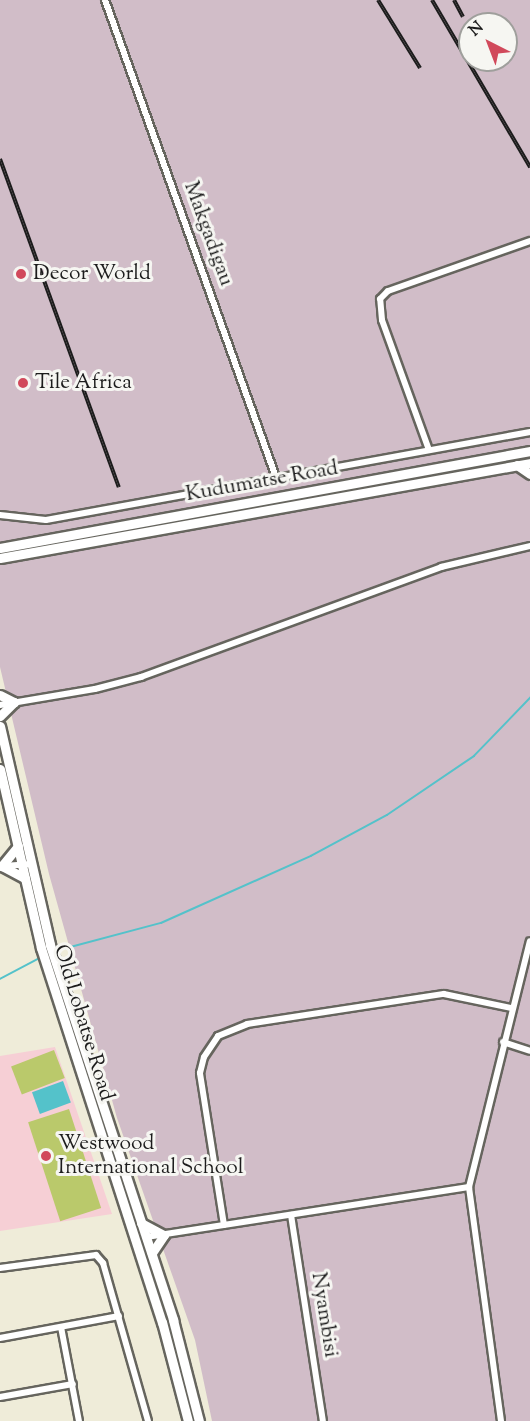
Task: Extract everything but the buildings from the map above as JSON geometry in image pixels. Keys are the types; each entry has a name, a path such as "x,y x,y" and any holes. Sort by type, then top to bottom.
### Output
{"main road":[{"name":"Kudumatse Road","path":"0,548 530,451"},
{"name":"Kudumatse Road","path":"0,558 530,463"},
{"path":"517,465 530,474"},
{"path":"0,695 14,702 0,716"},
{"path":"0,726 27,865"},
{"name":"Old Lobatse Road","path":"0,770 18,846 27,865 69,1008 152,1253 200,1421"},
{"path":"18,846 1,866 25,878"},
{"name":"Old Lobatse Road","path":"27,865 25,878 59,1011 138,1248 188,1421"},
{"path":"141,1223 164,1235 152,1253"},
{"path":"131,1226 146,1237 138,1248"}],"street":[{"name":"Makgadigau","path":"105,0 277,480"},
{"path":"429,450 382,320 380,299 388,291 530,241"},
{"path":"0,514 46,520 277,480 530,432"},
{"path":"0,705 141,677 441,567 530,546"},
{"path":"1,866 27,865"},
{"path":"501,1421 469,1187 511,1008 530,940"},
{"path":"224,1225 200,1072 204,1057 218,1036 247,1024 444,993 511,1008"},
{"path":"503,1042 530,1051"},
{"path":"146,1237 469,1187"},
{"name":"Nyambisi","path":"291,1215 323,1421"},
{"path":"0,1268 96,1255 103,1263 148,1421"},
{"path":"0,1338 118,1316"},
{"path":"62,1327 79,1421"},
{"path":"0,1397 73,1384"}],"shaded area":[{"path":"0,0 530,0 530,1421 212,1421 195,1340 117,1118 49,874 0,667"},
{"name":"Westwood International School","path":"55,1047 112,1214 0,1231 0,1056"}],"green space":[{"path":"54,1050 65,1078 22,1094 11,1066"},
{"path":"69,1109 101,1208 60,1221 28,1122"}],"water":[{"path":"63,1081 71,1103 40,1114 32,1092"}],"waterway":[{"path":"63,949 161,923 311,856 387,815 474,756 530,698"},
{"path":"0,979 38,959"}],"railway":[{"path":"378,0 420,68"},
{"path":"432,0 530,167"},
{"path":"454,0 460,12"},
{"path":"0,159 119,487"}],"place":[{"name":"Decor World","path":"21,274"},
{"name":"Tile Africa","path":"23,383"},
{"name":"Westwood International School","path":"46,1156"}]}
